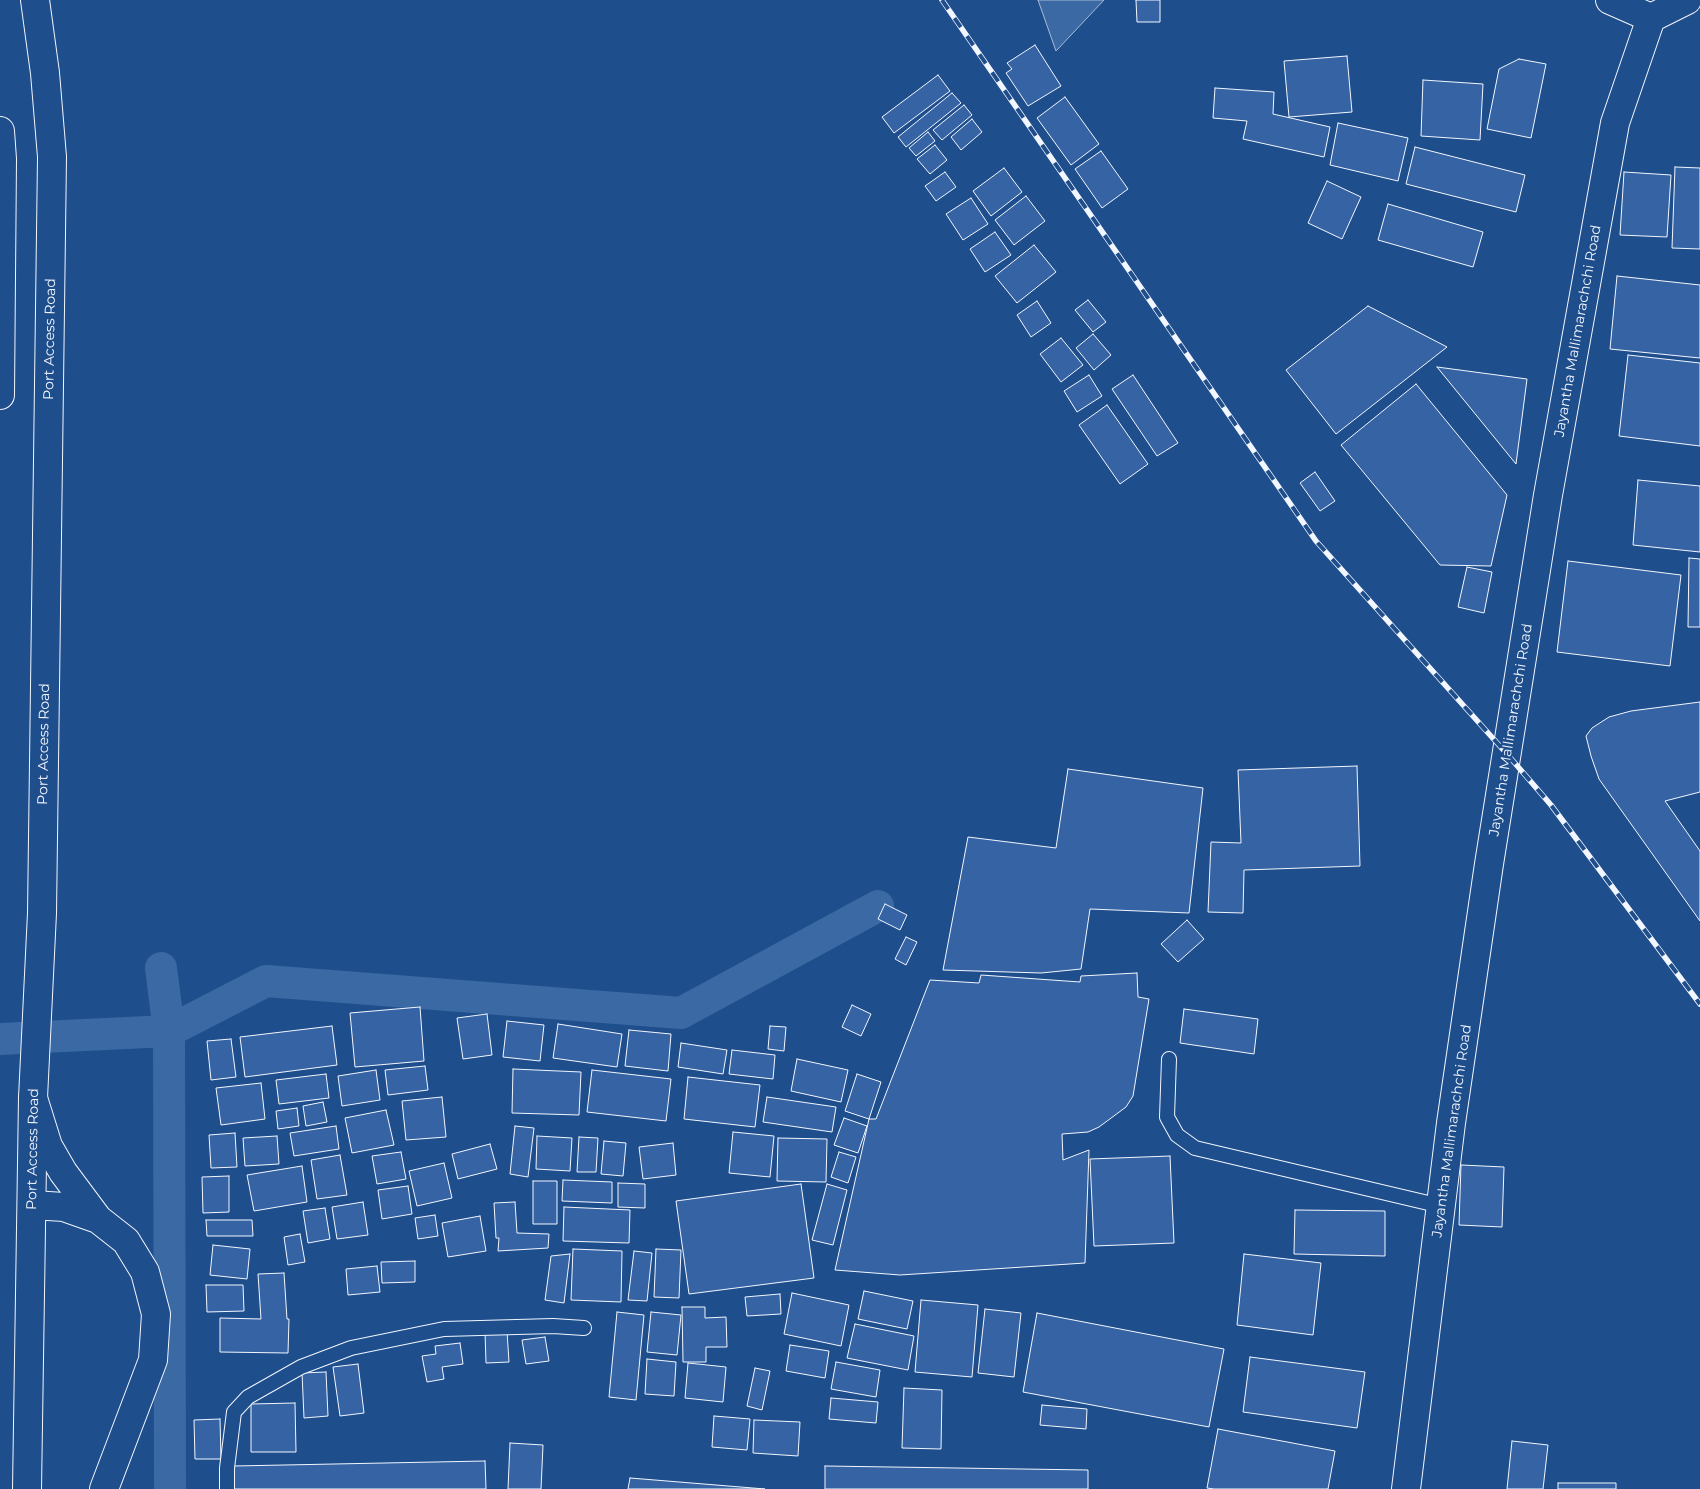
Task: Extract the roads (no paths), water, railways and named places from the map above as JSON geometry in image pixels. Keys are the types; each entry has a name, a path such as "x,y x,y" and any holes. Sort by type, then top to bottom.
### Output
{"main road":[{"name":"Port Access Road","path":"27,1489 33,1098 42,913 52,157 45,73 35,0"},
{"path":"1610,0 1652,18 1687,0"},
{"name":"Jayantha Mallimarachchi Road","path":"1406,1489 1451,1123 1489,864 1548,495 1615,123 1652,18"},
{"path":"0,130 2,159 0,395"},
{"path":"33,1098 48,1146 63,1172 98,1219 126,1241 145,1272 156,1314 153,1360 104,1489"},
{"path":"32,1205 64,1207 98,1219"}],"lane":[{"path":"1169,1059 1167,1117 1177,1135 1195,1148 1441,1206"},
{"path":"227,1489 227,1468 234,1412 248,1397 301,1367 351,1348 444,1329 553,1326 584,1328"}],"water":[{"path":"1038,0 1104,0 1056,51"}],"waterway":[{"path":"0,1039 169,1031 266,981 681,1013 878,906"},
{"path":"161,968 169,1031 170,1489"}],"railway":[{"path":"942,0 1316,541 1551,805 1700,1004"}]}
